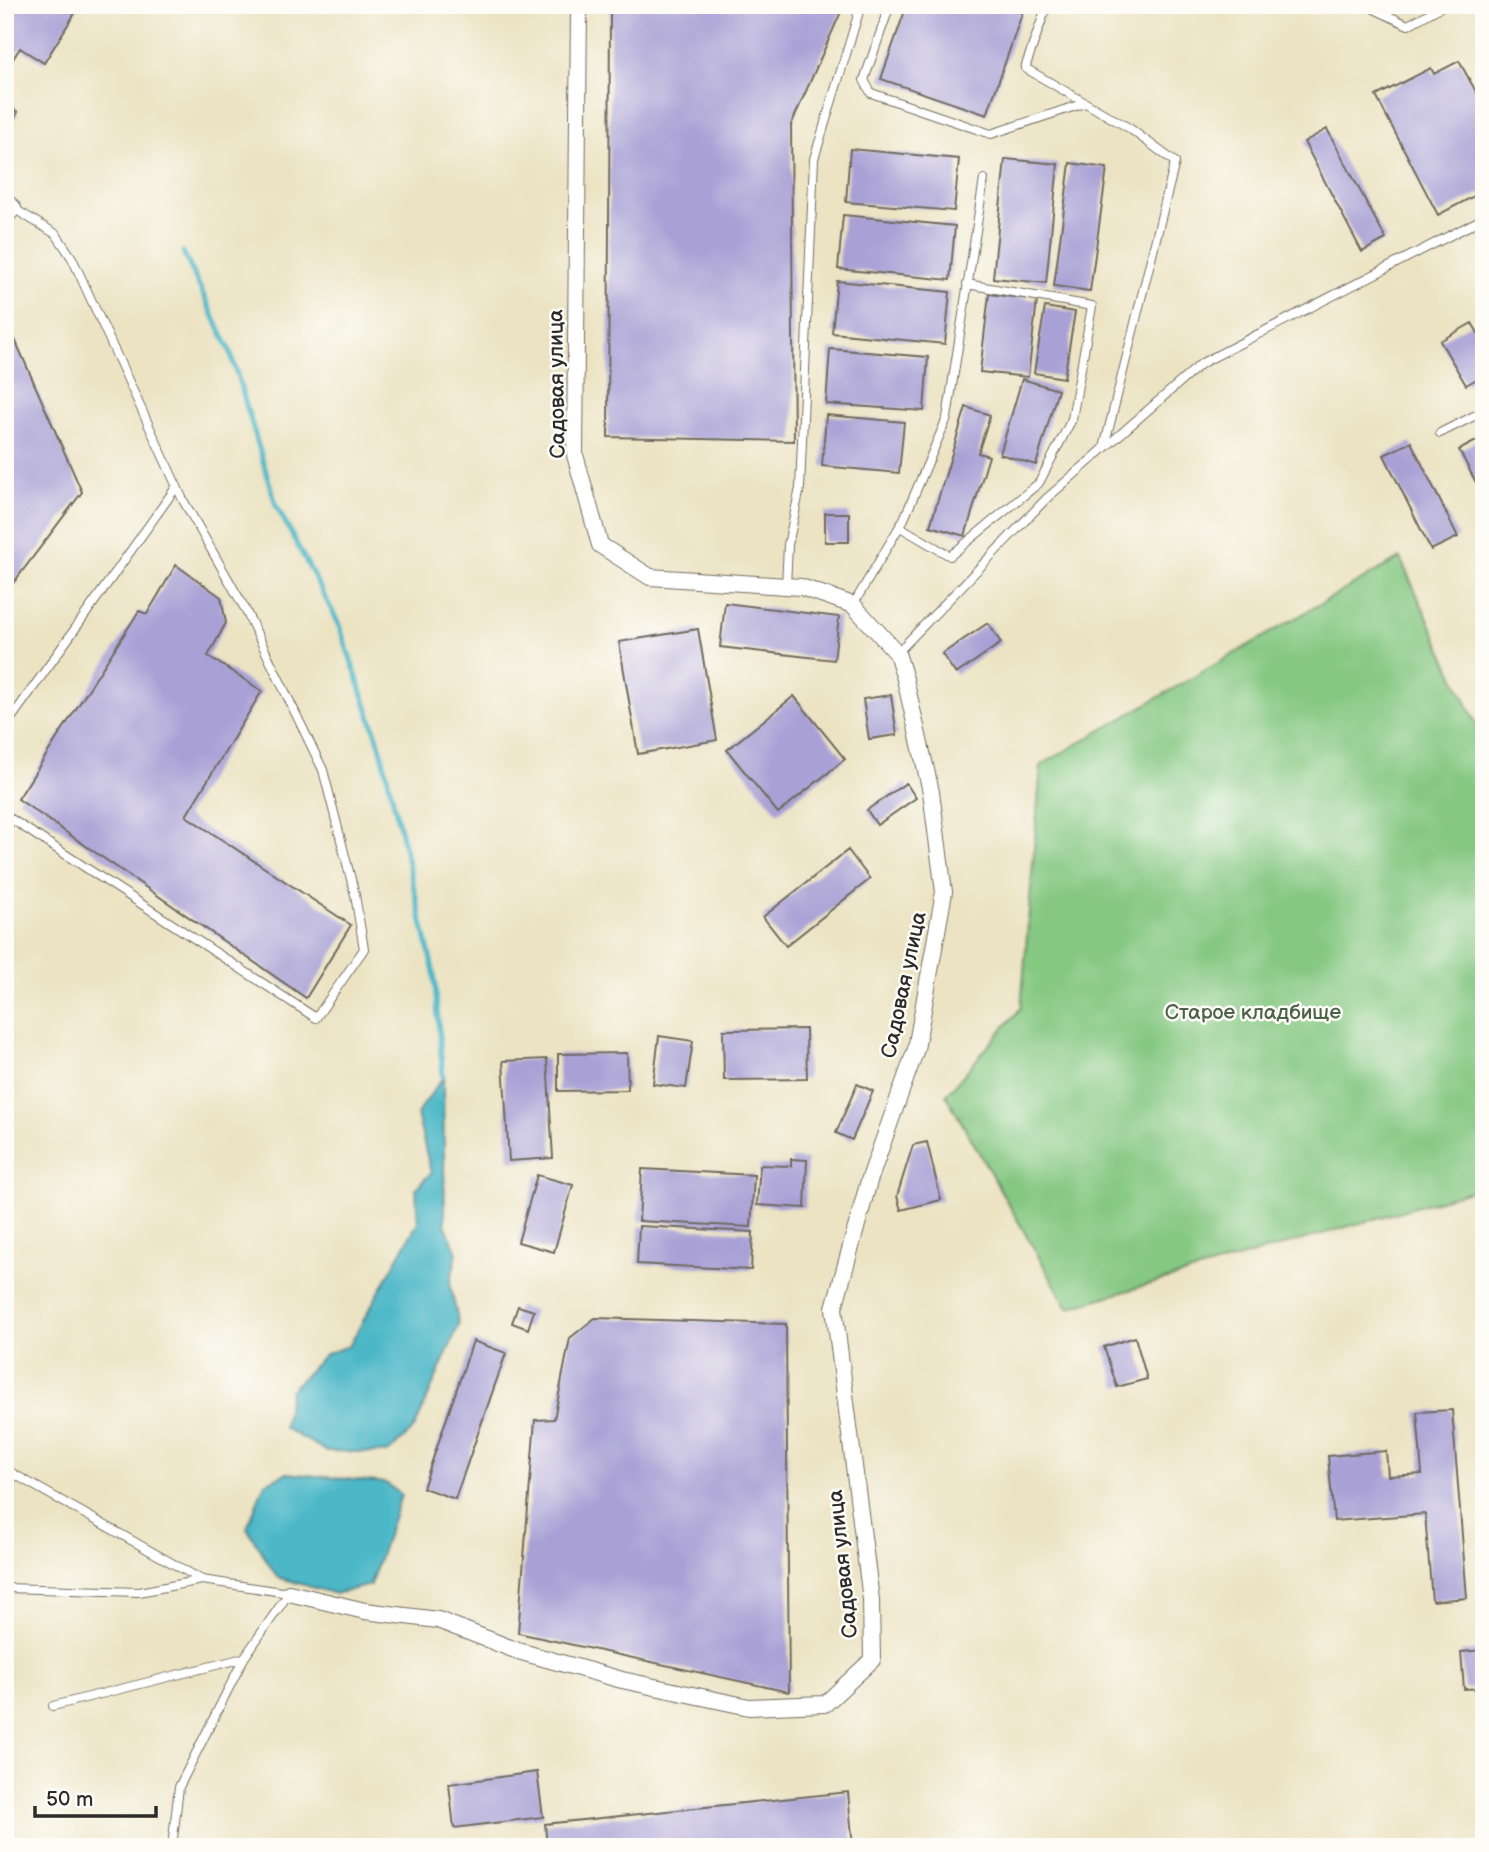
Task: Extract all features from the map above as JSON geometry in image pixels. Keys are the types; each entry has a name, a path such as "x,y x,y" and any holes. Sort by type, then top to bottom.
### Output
{"street":[{"name":"Садовая улица","path":"289,1593 365,1611 438,1620 517,1651 622,1680 749,1707 825,1704 872,1660 871,1600 834,1308 869,1181 916,1049 944,891 931,793 897,653 853,605 801,587 650,577 600,545 575,455 579,5"}],"lane":[{"path":"786,586 788,545 800,488 814,159 861,5"},
{"path":"890,5 864,80 871,93 991,134 1085,103"},
{"path":"1047,5 1025,68 1129,128 1175,162 1104,448"},
{"path":"1372,5 1374,9 1408,25 1444,5"},
{"path":"853,605 900,527 947,418 984,179"},
{"path":"5,815 316,1018 365,949 355,895 323,770 244,607 177,486 72,257 56,234 8,209"},
{"path":"897,653 1046,499 1202,363 1484,218"},
{"path":"900,527 950,556 1039,483 1072,419 1092,306 967,284"},
{"path":"1440,433 1484,411"},
{"path":"5,727 177,486"},
{"path":"5,1469 202,1580"},
{"path":"5,1588 139,1592 202,1580 289,1593 244,1658 179,1787 172,1847"},
{"path":"53,1706 244,1658"}],"green space":[{"name":"Старое кладбище","path":"1400,558 1484,741 1484,1187 1068,1308 946,1095 1021,1008 1041,765"}],"water":[{"path":"443,1077 445,1224 457,1253 450,1284 459,1325 414,1429 388,1453 326,1451 284,1428 290,1391 325,1354 349,1346 418,1222 416,1188 431,1173 417,1114"},
{"path":"287,1473 386,1483 401,1495 370,1585 335,1594 277,1577 247,1528 265,1483"}],"building":[{"path":"12,5 80,5 44,63 20,48 7,68 5,16"},
{"path":"610,5 844,5 791,125 794,441 608,437"},
{"path":"907,5 1025,5 987,115 881,79"},
{"path":"1459,61 1484,106 1484,191 1438,215 1376,96 1431,68 1434,74"},
{"path":"5,105 18,112 11,124 5,121"},
{"path":"1327,129 1386,239 1362,252 1304,142"},
{"path":"850,149 959,159 954,211 846,202"},
{"path":"1005,159 1058,164 1046,283 993,278"},
{"path":"1070,163 1107,168 1090,291 1054,286"},
{"path":"843,215 955,226 950,280 838,269"},
{"path":"837,281 950,292 945,344 832,333"},
{"path":"989,294 1037,300 1028,377 980,372"},
{"path":"1045,307 1075,312 1064,378 1034,373"},
{"path":"5,317 82,492 5,594"},
{"path":"1472,323 1484,343 1484,375 1466,385 1440,341"},
{"path":"830,349 928,357 924,411 826,404"},
{"path":"1022,379 1058,390 1036,465 1000,454"},
{"path":"966,407 990,415 978,453 989,456 965,536 930,526"},
{"path":"826,415 904,422 899,473 822,466"},
{"path":"1484,437 1484,498 1459,450"},
{"path":"1411,442 1458,537 1431,550 1384,455"},
{"path":"825,513 849,513 849,542 825,542"},
{"path":"176,565 221,597 226,623 208,656 262,691 186,816 351,925 306,998 18,799 139,611 147,614"},
{"path":"725,603 839,617 834,660 720,647"},
{"path":"988,623 1001,643 956,674 942,654"},
{"path":"698,629 717,740 638,754 619,642"},
{"path":"891,695 897,735 869,739 863,699"},
{"path":"794,696 845,759 778,813 727,750"},
{"path":"906,783 916,798 877,825 867,810"},
{"path":"848,850 870,879 786,946 763,917"},
{"path":"806,1029 807,1079 724,1080 723,1030"},
{"path":"659,1036 693,1041 686,1088 653,1084"},
{"path":"627,1053 628,1090 558,1091 558,1054"},
{"path":"547,1059 553,1158 509,1161 503,1061"},
{"path":"857,1084 873,1091 852,1140 836,1133"},
{"path":"927,1142 941,1200 901,1210 897,1196 913,1145"},
{"path":"791,1159 807,1160 805,1208 757,1205 760,1165 791,1166"},
{"path":"642,1169 754,1175 751,1227 639,1221"},
{"path":"537,1175 573,1185 554,1252 518,1242"},
{"path":"639,1226 753,1232 751,1270 637,1264"},
{"path":"518,1306 534,1311 528,1329 512,1323"},
{"path":"595,1318 786,1324 789,1692 518,1633 535,1420 554,1419 570,1338"},
{"path":"1135,1337 1147,1379 1117,1387 1104,1347"},
{"path":"473,1341 506,1353 455,1499 423,1488"},
{"path":"1452,1410 1467,1598 1432,1601 1425,1514 1334,1521 1328,1456 1386,1451 1388,1476 1422,1474 1417,1412"},
{"path":"1484,1650 1484,1688 1464,1689 1461,1652"},
{"path":"537,1772 543,1817 454,1828 449,1784"},
{"path":"848,1792 853,1847 547,1847 545,1824"},
{"path":"1222,1842 1222,1847 1175,1847 1175,1845"}],"waterway":[{"path":"183,252 230,351 276,505 338,622 380,745 434,973 443,1077"}]}
